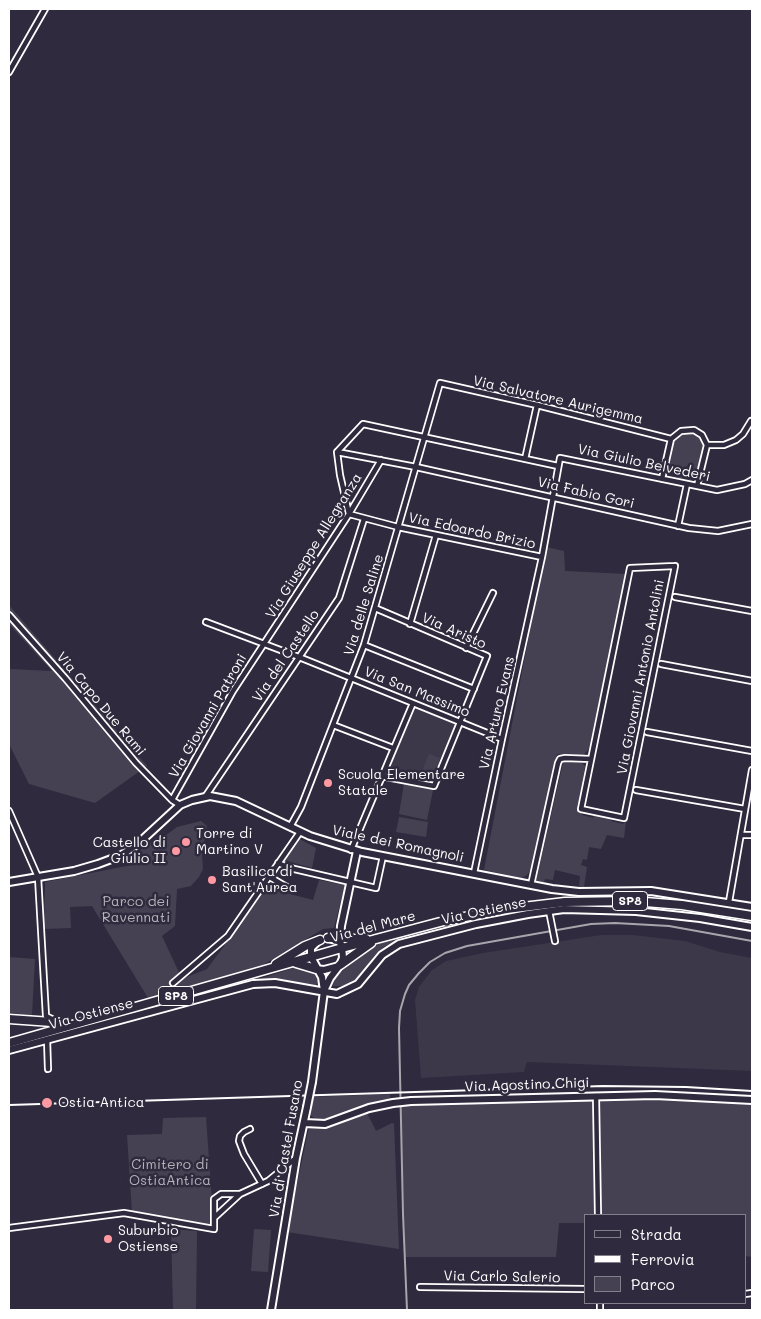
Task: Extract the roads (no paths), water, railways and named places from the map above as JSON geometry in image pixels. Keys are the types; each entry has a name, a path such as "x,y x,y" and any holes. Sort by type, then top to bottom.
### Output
{"main road":[{"name":"Viale dei Romagnoli","path":"9,882 74,871 122,855 141,841 180,805 205,796 215,796 234,800 300,832 354,850 552,889 574,892 660,892 752,907"},
{"path":"324,991 343,958 341,926 351,882 354,850"},
{"name":"Via del Mare","path":"9,1043 311,957 341,943 375,940 444,921 506,909 557,902 653,902 707,908 752,916"},
{"name":"Via Ostiense","path":"9,1050 253,984 275,983 337,994 358,984 382,955 399,944 476,924 549,911 574,909 636,911 700,918 752,927"},
{"path":"324,991 322,977 311,957 312,948 341,926"},
{"path":"270,968 296,951 324,939 341,943 352,939 375,940"},
{"path":"294,962 324,970 340,965 375,940"},
{"name":"Via di Castel Fusano","path":"271,1310 296,1158 305,1124 312,1082 324,991"},
{"path":"321,1010 326,1002 337,994"},
{"path":"9,1019 59,1023 81,1022"},
{"name":"Via Agostino Chigi","path":"305,1124 324,1124 369,1108 411,1101 596,1096 655,1096 752,1100"}],"street":[{"path":"9,72 45,9"},
{"name":"Via Salvatore Aurigemma","path":"440,383 671,438"},
{"name":"Via delle Saline","path":"290,827 300,807 364,644 440,383"},
{"path":"525,459 538,405"},
{"path":"707,445 724,445 736,440 751,421"},
{"path":"349,514 337,452 363,424 558,466"},
{"path":"662,479 671,438 681,431 694,430 702,435 707,445 697,486"},
{"name":"Via Fabio Gori","path":"337,452 416,467 678,526 718,531 752,524"},
{"name":"Via Giulio Belvederi","path":"560,458 717,490 745,484 752,480"},
{"name":"Via Arturo Evans","path":"474,874 542,557 560,458"},
{"name":"Via Giuseppe Allegranza","path":"265,644 349,514 381,460"},
{"path":"678,526 687,484"},
{"name":"Via Edoardo Brizio","path":"349,514 398,527 542,557"},
{"name":"Via del Castello","path":"205,796 339,598 364,519"},
{"path":"410,624 436,535"},
{"name":"Via Giovanni Antonio Antolini","path":"675,566 624,818 581,809 591,760 630,568 675,566"},
{"path":"466,648 493,593"},
{"path":"675,597 752,611"},
{"name":"Via Aristo","path":"375,608 487,656 434,786 381,776"},
{"name":"Via Capo Due Rami","path":"9,615 136,763 172,800 180,805"},
{"name":"Via San Massimo","path":"206,622 299,657 502,739"},
{"name":"Via Giovanni Patroni","path":"172,800 233,691 265,644"},
{"path":"364,644 474,689"},
{"path":"661,664 752,681"},
{"path":"354,850 381,776 413,703"},
{"path":"333,725 393,748"},
{"path":"647,732 752,751"},
{"path":"531,885 558,763 560,759 564,758 591,760"},
{"path":"729,902 752,770"},
{"path":"636,790 745,809"},
{"path":"9,812 38,877 46,1016 48,1021"},
{"path":"173,983 228,936 300,832"},
{"path":"741,835 752,835"},
{"path":"278,863 290,868 376,888 384,856"},
{"path":"268,876 290,889"},
{"path":"549,911 555,941"},
{"path":"47,1039 48,1070"},
{"path":"596,1096 598,1214"},
{"path":"250,1129 240,1136 240,1141 244,1154 262,1184"},
{"path":"215,1217 240,1194 268,1181 296,1158"},
{"path":"9,1228 124,1213 214,1229 213,1201 221,1194 240,1194"},
{"name":"Via Carlo Salerio","path":"420,1287 584,1289"}],"waterway":[{"path":"407,1310 399,1028 400,1011 405,994 409,985 419,973 430,962 445,953 467,946 591,924 615,923 669,926 752,941"}],"railway":[{"path":"9,1105 603,1086 686,1087 752,1091"}],"place":[{"name":"Scuola Elementare Statale","path":"328,783"},
{"name":"Torre di Martino V","path":"186,842"},
{"name":"Castello di Giulio II","path":"176,851"},
{"name":"Basilica di Sant'Aurea","path":"212,880"},
{"name":"Ostia Antica","path":"47,1103"},
{"name":"Suburbio Ostiense","path":"108,1239"}],"park label":[{"name":"Parco dei Ravennati","path":"136,910"},
{"name":"Cimitero di OstiaAntica","path":"170,1174"}]}
